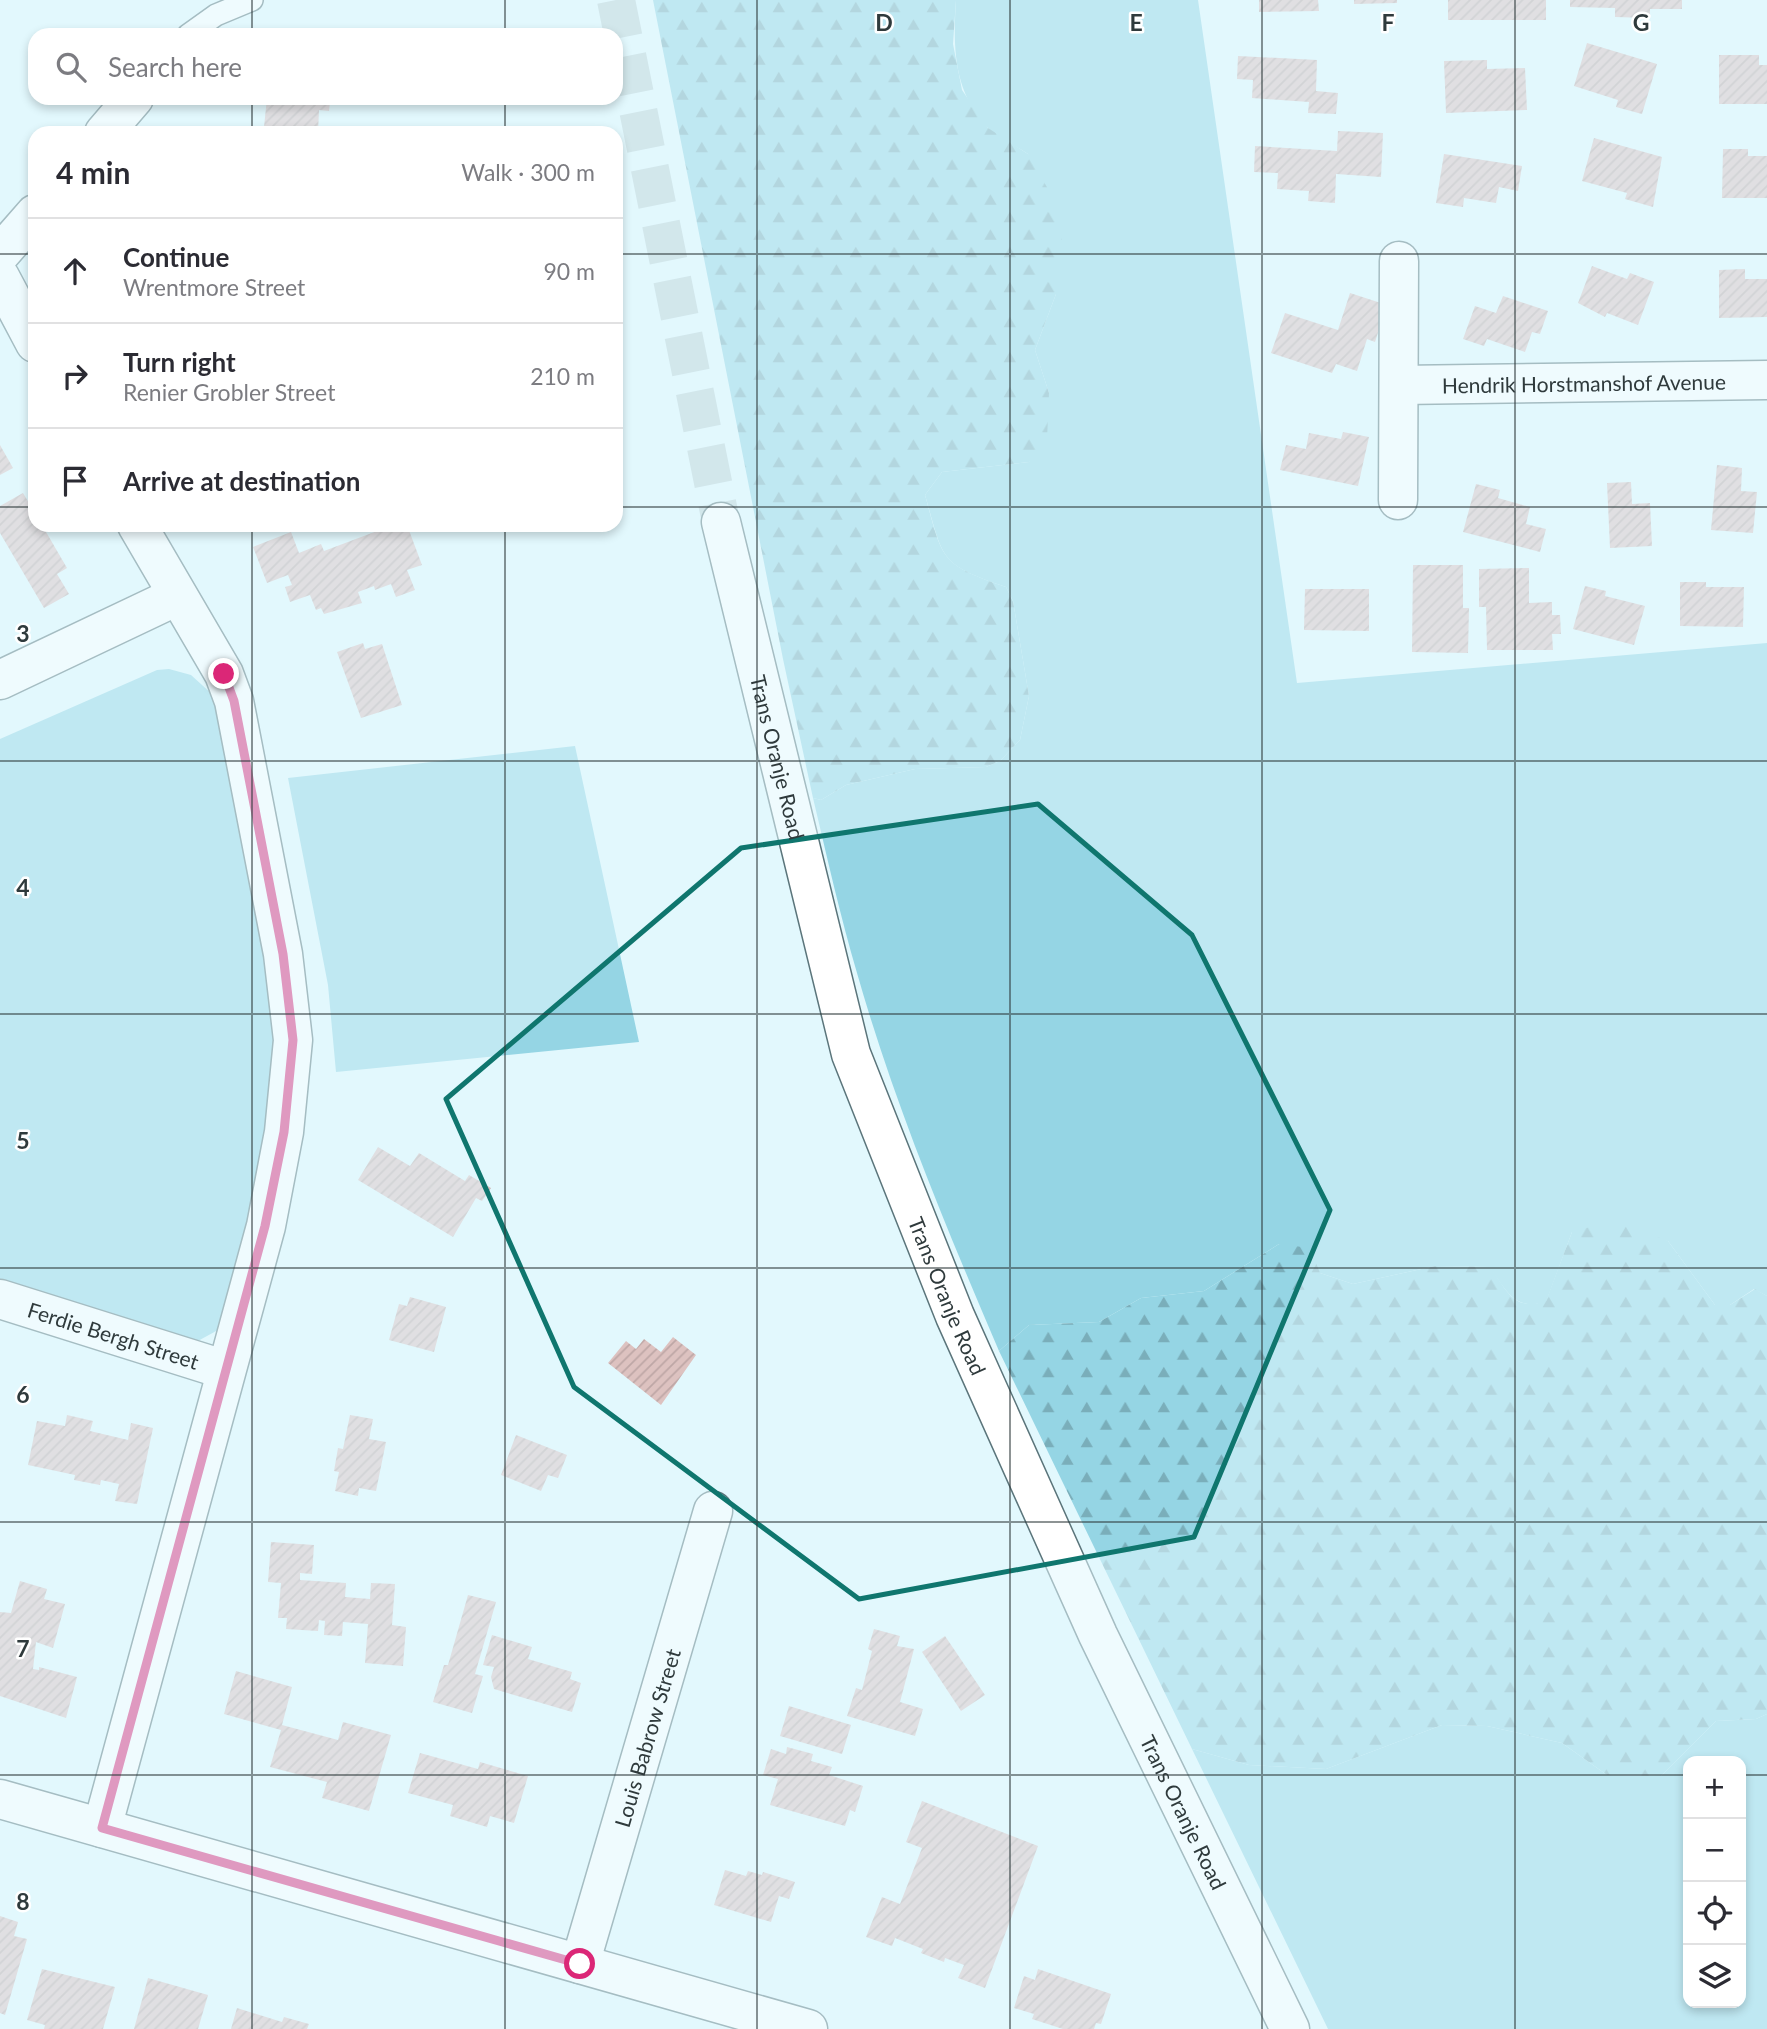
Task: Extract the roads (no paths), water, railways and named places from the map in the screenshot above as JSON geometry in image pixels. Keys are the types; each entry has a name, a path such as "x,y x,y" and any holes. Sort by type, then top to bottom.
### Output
{"street":[{"path":"0,254 28,222"},
{"path":"1398,500 1399,261"},
{"path":"0,278 28,330"},
{"name":"Hendrik Horstmanshof Avenue","path":"1400,384 1767,380"},
{"name":"Trans Oranje Road","path":"721,522 851,1054 955,1316 1098,1635 1290,2029"},
{"path":"102,1828 265,1226 284,1132 293,1040 283,954 234,701 224,674 141,532"},
{"path":"0,680 177,596"},
{"name":"Ferdie Bergh Street","path":"0,1298 226,1370"},
{"name":"Louis Babrow Street","path":"580,1964 713,1511"},
{"path":"0,1798 808,2029"}],"lane":[{"path":"198,28 216,15 252,0"}],"tunnel":[{"path":"616,0 622,28"},
{"path":"623,35 721,522"}]}
